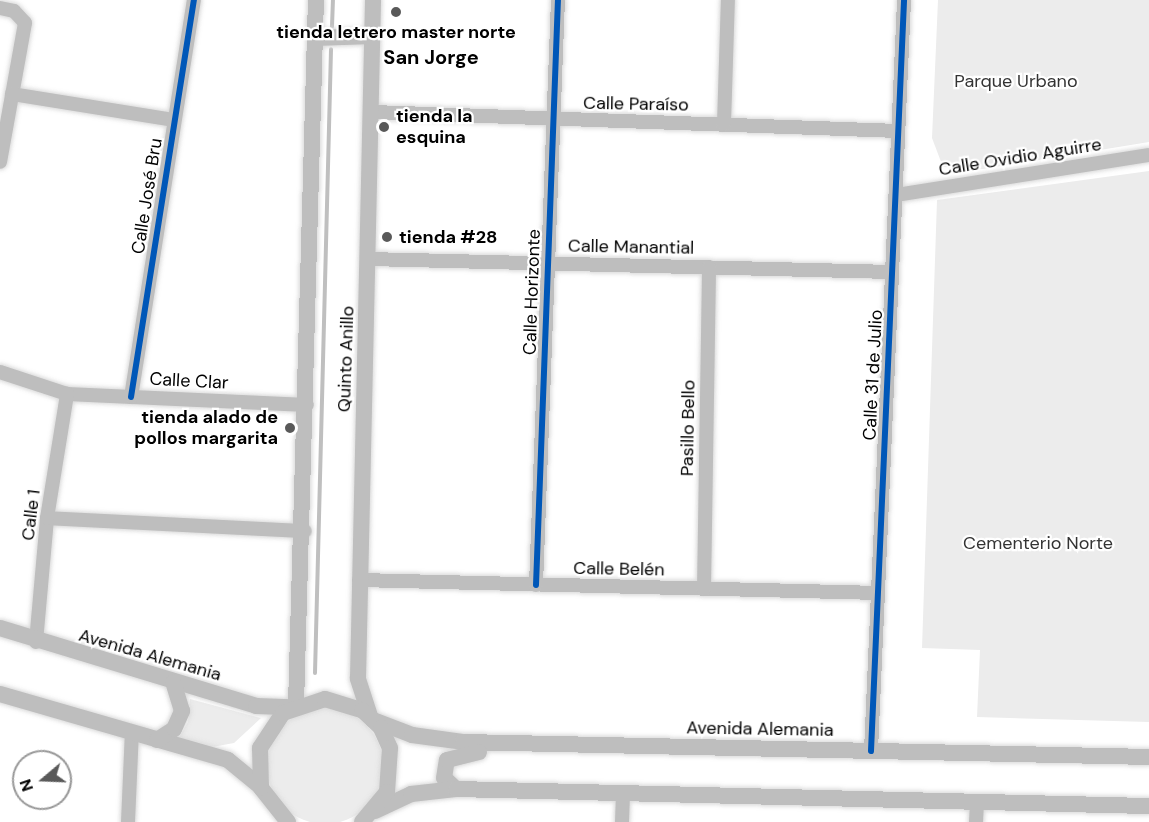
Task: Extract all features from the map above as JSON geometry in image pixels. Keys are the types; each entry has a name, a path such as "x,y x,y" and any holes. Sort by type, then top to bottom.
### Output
{"main road":[{"name":"Quinto Anillo","path":"294,706 304,531 316,0"},
{"name":"Quinto Anillo","path":"368,818 387,792 392,759 359,686 359,580 373,112 373,0"},
{"path":"315,38 372,36"},
{"name":"Avenida Alemania","path":"0,628 36,642 264,708 335,699 412,735 446,741 1149,757"},
{"path":"157,740 174,729 182,711 173,682"},
{"path":"0,694 228,760 261,788 282,819"},
{"path":"261,788 258,758 264,738 294,706"},
{"path":"456,789 443,773 447,760 457,753 537,752 569,744"},
{"path":"368,818 411,794 456,789 1149,806"},
{"path":"1043,804 1149,798"}],"street":[{"name":"Calle José Bru","path":"131,397 194,0"},
{"name":"Calle Horizonte","path":"537,585 548,263 556,120 558,0"},
{"path":"724,124 728,0"},
{"name":"Calle 31 de Julio","path":"871,751 904,0"},
{"path":"0,162 25,23 7,9"},
{"path":"12,94 174,120"},
{"name":"Calle Paraíso","path":"373,112 898,131"},
{"name":"Calle Ovidio Aguirre","path":"896,195 1149,155"},
{"name":"Calle Manantial","path":"368,259 892,272"},
{"name":"Pasillo Bello","path":"704,589 709,267"},
{"name":"Calle Clar","path":"0,372 67,394 307,405"},
{"name":"Calle 1","path":"36,642 47,518 67,394"},
{"path":"47,518 304,531"},
{"name":"Calle Belén","path":"359,580 878,593"},
{"path":"128,822 132,732"},
{"path":"622,822 623,793"},
{"path":"976,822 977,803"}],"green space":[{"name":"Parque Urbano","path":"938,0 1149,0 1149,142 983,169 943,167 932,138"},
{"name":"Cementerio Norte","path":"1149,171 1149,722 977,717 980,650 922,648 937,200"},
{"path":"190,699 261,718 234,743 212,747 179,738 188,722"},
{"path":"325,708 347,713 366,725 378,744 383,766 378,788 366,807 347,819 325,824 303,819 284,807 272,788 267,766 272,744 284,725 303,713"}],"waterway":[{"path":"332,27 333,0"},
{"path":"315,673 331,49"}],"cycle path":[{"path":"131,397 194,0"},
{"path":"536,585 558,0"},
{"path":"871,751 904,0"}],"place":[{"name":"tienda letrero master norte","path":"396,12"},
{"name":"tienda la esquina","path":"384,127"},
{"name":"tienda #28","path":"387,237"},
{"name":"tienda alado de pollos margarita","path":"290,428"}],"district":[{"name":"San Jorge","path":"431,57"}]}
